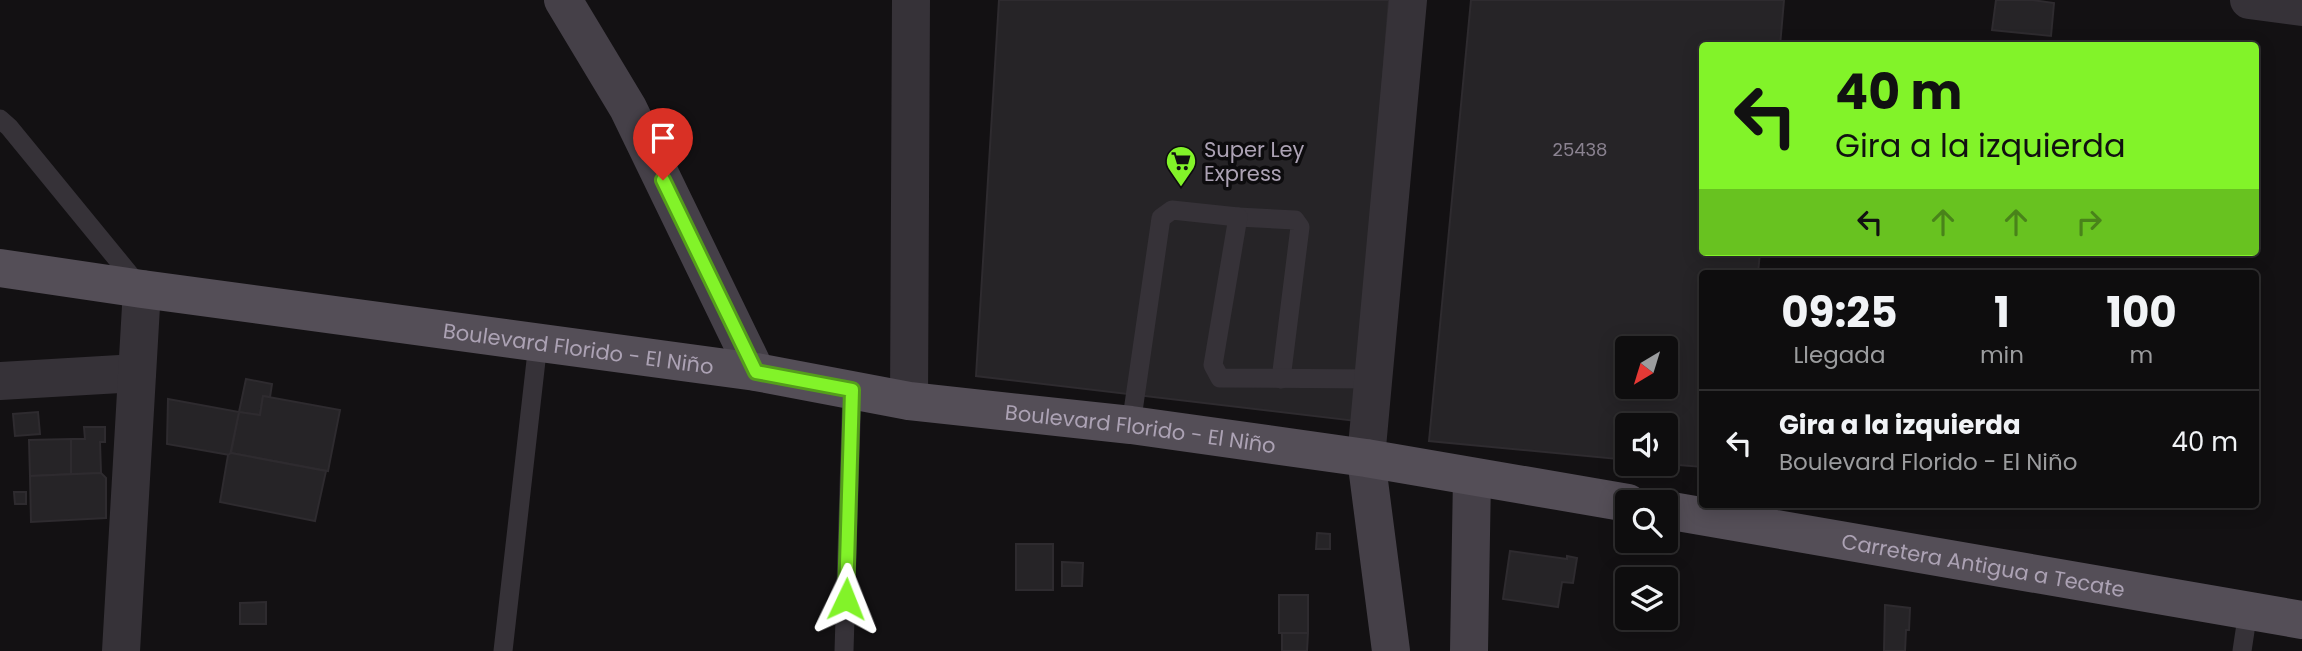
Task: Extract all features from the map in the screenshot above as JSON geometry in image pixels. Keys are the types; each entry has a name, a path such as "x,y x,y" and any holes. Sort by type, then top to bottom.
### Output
{"main road":[{"name":"Boulevard Florido - El Niño","path":"0,268 756,372 909,401 1131,425 1366,458"},
{"path":"1366,458 1615,501"},
{"name":"Carretera Antigua a Tecate","path":"1678,512 2302,620"}],"street":[{"path":"563,0 628,108 756,372"},
{"path":"909,401 911,0"},
{"path":"1391,651 1366,458 1408,0"},
{"path":"2249,0 2302,7"},
{"path":"121,651 142,289"},
{"path":"0,381 137,373"},
{"path":"1469,651 1472,477"}],"lane":[{"path":"0,118 142,289"},
{"path":"1131,425 1161,218 1172,210 1295,220 1300,227 1282,379"},
{"path":"1238,217 1213,365 1220,378 1375,379"},
{"path":"503,651 538,343"},
{"path":"844,651 852,390"},
{"path":"2242,651 2248,611"}],"building":[{"name":"Super Ley Express","path":"999,0 1389,0 1356,421 976,376"},
{"path":"1471,0 1784,0 1780,42 1699,42 1699,256 1760,256 1758,270 1699,270 1699,467 1678,465 1678,413 1615,413 1615,459 1429,441"},
{"path":"1996,0 2054,3 2051,36 1992,30"},
{"path":"246,379 272,384 270,397 263,396 260,415 239,412"},
{"path":"263,396 340,410 328,471 231,453 239,412 260,415"},
{"path":"168,399 239,412 230,455 167,444"},
{"path":"38,412 40,434 15,436 13,414"},
{"path":"84,427 105,427 105,442 100,442 101,473 71,474 71,439 85,439"},
{"path":"71,439 71,474 30,476 29,440"},
{"path":"231,453 326,471 315,521 220,502 228,455"},
{"path":"101,473 106,478 106,518 31,522 30,476"},
{"path":"14,492 26,492 26,504 15,504"},
{"path":"1317,533 1330,534 1330,549 1316,549"},
{"path":"1016,544 1053,544 1053,590 1016,590"},
{"path":"1510,551 1577,558 1573,583 1562,582 1558,607 1503,599"},
{"path":"1062,562 1083,563 1082,586 1062,586"},
{"path":"1279,595 1308,595 1308,633 1279,633"},
{"path":"266,602 266,624 240,624 240,603"},
{"path":"1885,605 1910,608 1905,651 1884,651"},
{"path":"1282,633 1308,633 1307,651 1282,651"}],"place":[{"name":"Super Ley Express","path":"1181,188"}],"route":[{"path":"663,180 756,372 852,390 846,599"}]}
